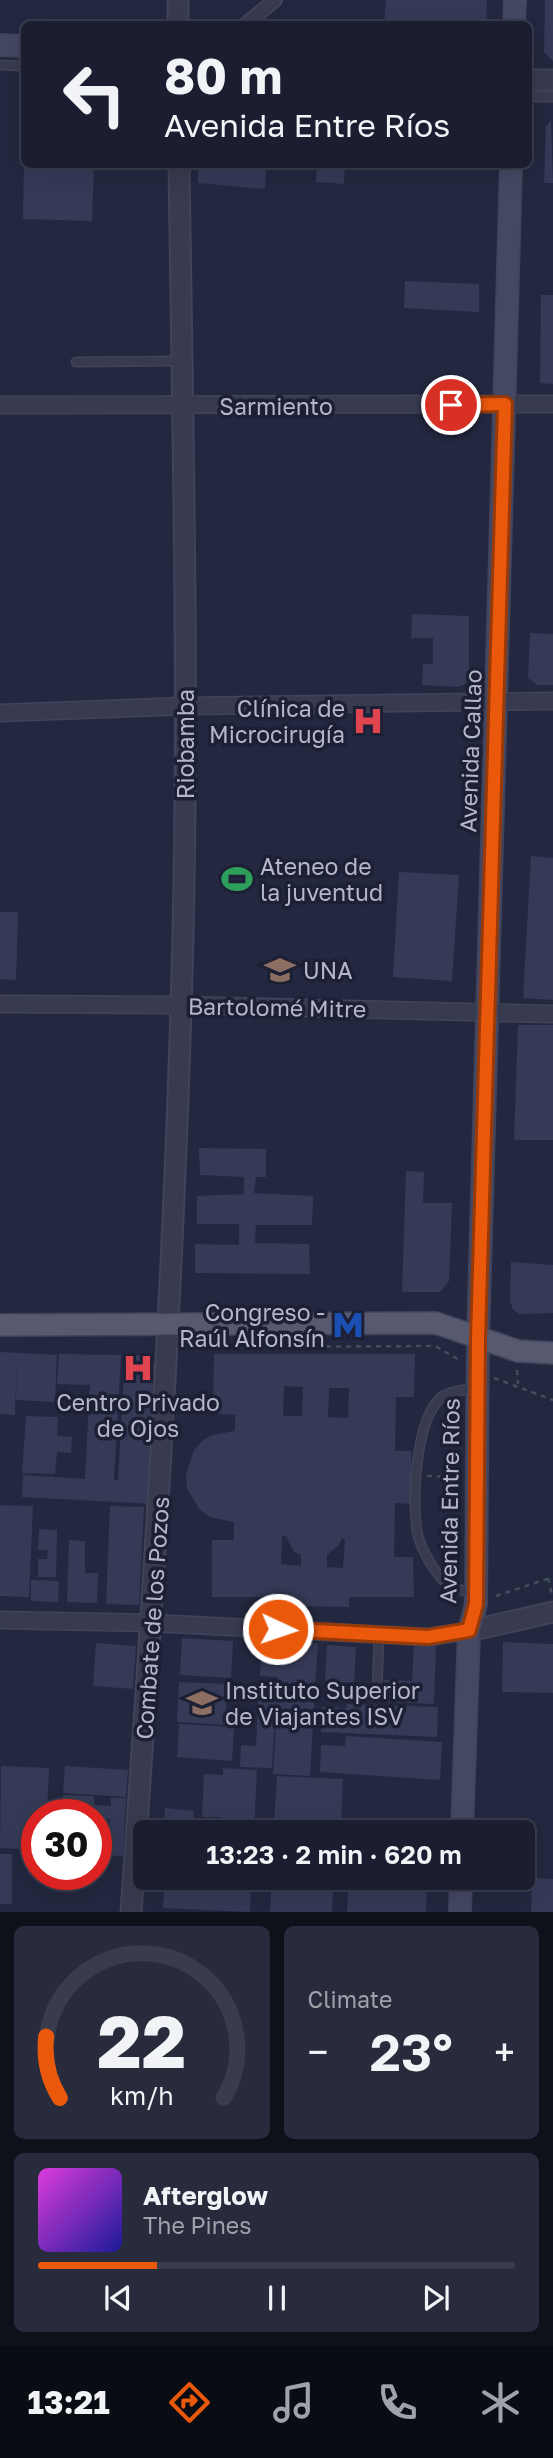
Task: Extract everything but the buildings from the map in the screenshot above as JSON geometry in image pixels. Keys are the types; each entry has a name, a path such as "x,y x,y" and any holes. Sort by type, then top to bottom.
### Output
{"main road":[{"path":"514,21 516,0"},
{"path":"0,45 21,46"},
{"name":"Avenida Callao","path":"478,1339 511,168"},
{"path":"0,1325 436,1323 518,1352 553,1353"},
{"name":"Avenida Entre Ríos","path":"463,1820 469,1630 476,1599 478,1339"},
{"path":"460,1912 461,1890"}],"street":[{"path":"178,0 178,21"},
{"path":"250,21 275,0"},
{"path":"532,80 553,80"},
{"name":"Riobamba","path":"169,1323 181,1005 186,706 179,168"},
{"name":"Sarmiento","path":"0,405 182,407 553,404"},
{"path":"0,713 186,706 553,701"},
{"name":"Bartolomé Mitre","path":"0,1004 181,1005 553,1014"},
{"name":"Combate de los Pozos","path":"131,1912 152,1623 169,1323"},
{"path":"0,1620 152,1623 428,1637 553,1612"}],"lane":[{"path":"0,65 21,66"},
{"path":"532,97 553,97"},
{"path":"76,362 181,361"},
{"path":"476,1599 444,1582 422,1549 418,1533 417,1476 424,1421 444,1395 478,1380"},
{"path":"377,1693 379,1634"}],"path":[{"path":"236,1347 243,1342"},
{"path":"387,1342 395,1346"},
{"path":"168,1347 435,1346 478,1380 518,1384 553,1400"},
{"path":"417,1476 452,1477"},
{"path":"476,1599 553,1577"},
{"path":"548,1578 553,1597"}],"place":[{"name":"Clínica de Microcirugía","path":"368,721"},
{"name":"Ateneo de la juventud","path":"237,879"},
{"name":"UNA","path":"280,970"},
{"name":"Congreso - Raúl Alfonsín","path":"348,1325"},
{"name":"Centro Privado de Ojos","path":"138,1368"},
{"name":"Instituto Superior de Viajantes ISV","path":"202,1703"}],"route":[{"path":"278,1629 428,1637 469,1630 476,1604 478,1339 505,404 451,405"}]}
